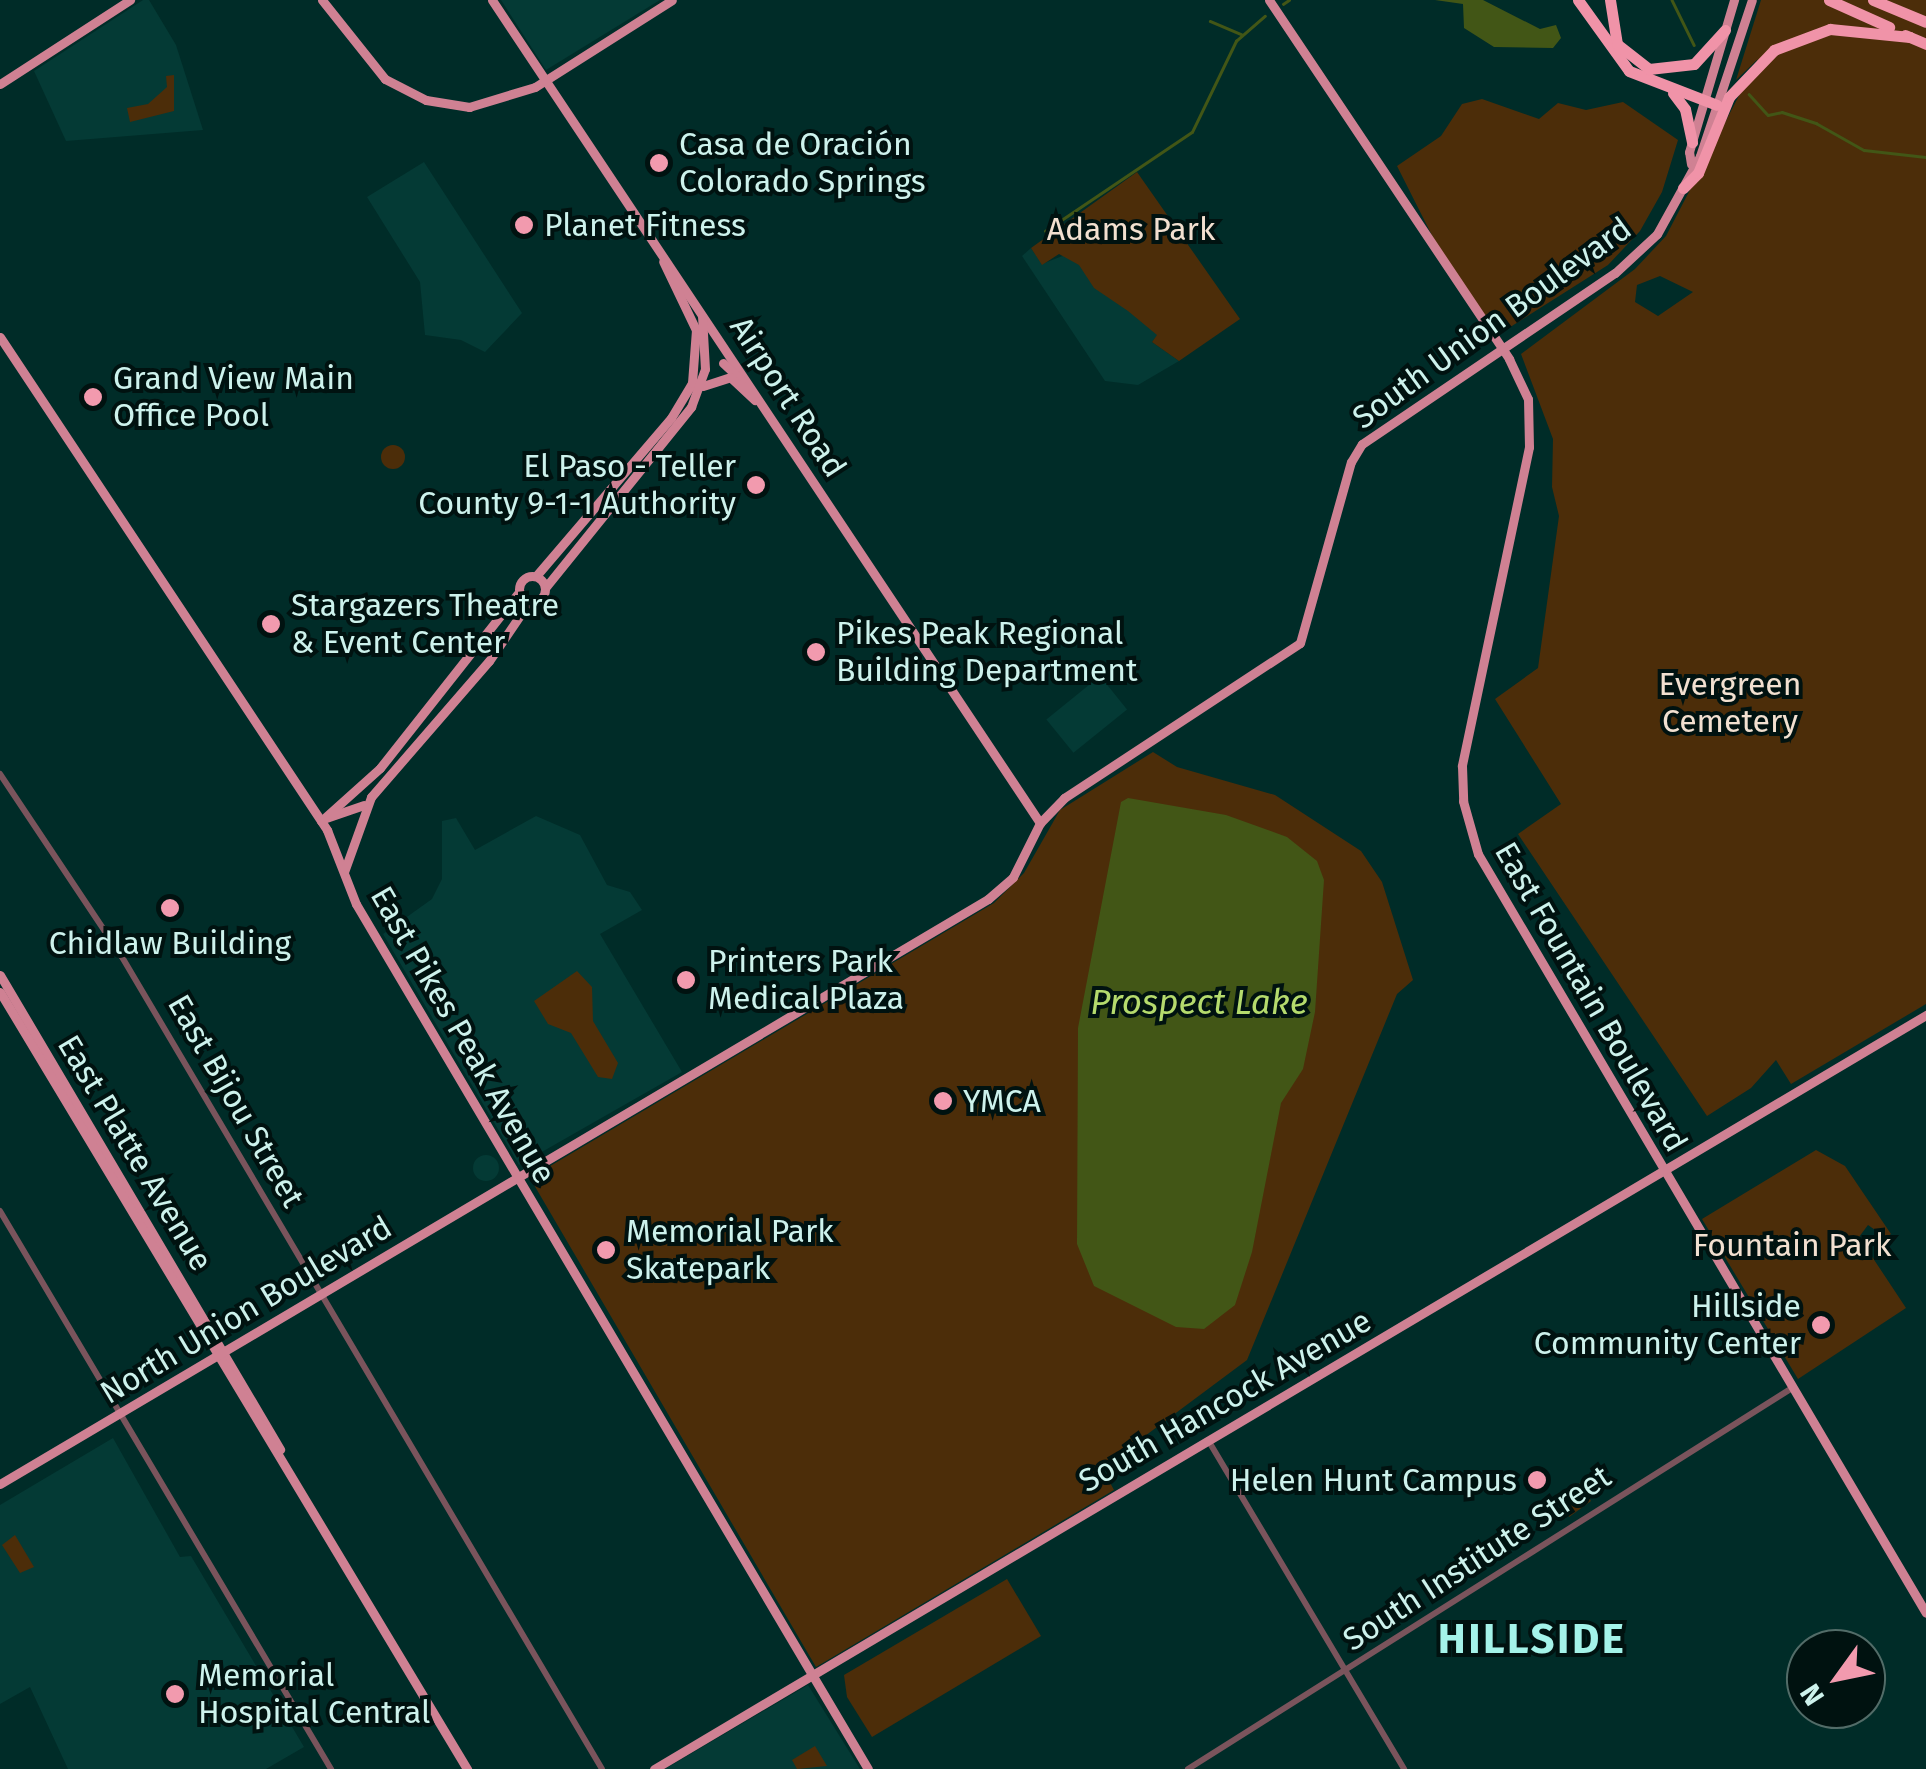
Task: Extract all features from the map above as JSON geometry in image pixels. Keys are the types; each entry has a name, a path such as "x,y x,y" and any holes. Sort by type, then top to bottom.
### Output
{"highway":[{"path":"1610,0 1608,15 1622,50 1657,71 1700,61 1725,30"},
{"path":"1829,0 1926,44"},
{"path":"1874,0 1926,22"},
{"path":"1581,6 1615,58 1674,93 1717,105"},
{"path":"1683,188 1698,173 1729,96 1774,50 1830,29 1910,37"},
{"path":"1674,93 1685,109 1692,142"}],"main road":[{"path":"0,84 130,0"},
{"path":"322,0 370,66 426,100 484,105 545,81 672,0"},
{"name":"Airport Road","path":"492,0 1040,823"},
{"name":"East Fountain Boulevard","path":"1269,0 1501,348 1526,395 1531,434 1464,753 1467,820 1490,880 1926,1613"},
{"name":"South Union Boulevard","path":"1691,164 1692,142 1734,0"},
{"name":"South Union Boulevard","path":"518,1177 997,892 1018,870 1040,823 1066,797 1300,643 1351,462 1362,444 1636,257 1683,188 1717,105 1752,0"},
{"path":"324,820 380,768 518,589 536,576 678,409 702,360 692,316 660,254"},
{"path":"324,820 359,810 371,797 489,662 529,602 545,591 684,418 701,388 696,301"},
{"name":"East Pikes Peak Avenue","path":"0,337 324,820 343,875 868,1769"},
{"path":"702,360 739,367"},
{"path":"723,363 768,414"},
{"path":"701,388 725,376 754,399"},
{"path":"536,576 545,591"},
{"path":"518,589 529,602"},
{"path":"343,875 371,797"},
{"name":"East Platte Avenue","path":"0,975 219,1354"},
{"name":"East Platte Avenue","path":"0,992 467,1769"},
{"name":"South Hancock Avenue","path":"654,1769 1926,1015"},
{"name":"North Union Boulevard","path":"0,1484 518,1177"}],"street":[{"name":"East Bijou Street","path":"0,774 122,957 602,1769"},
{"path":"0,1211 331,1769"},
{"name":"South Institute Street","path":"1188,1769 1792,1388"},
{"path":"1208,1440 1404,1769"}],"shaded area":[{"path":"143,0 149,0 176,45 203,130 66,141 34,71"},
{"path":"501,0 660,0 546,70"},
{"path":"424,162 522,313 485,352 461,340 425,335 420,282 367,197"},
{"path":"1031,248 1042,264 1065,255 1176,312 1152,342 1179,361 1138,385 1105,381 1022,256"},
{"path":"1100,676 1127,709 1073,753 1046,719"},
{"path":"536,816 580,835 607,885 630,892 642,910 600,934 682,1072 519,1165 383,934 432,899 442,879 442,821 456,818 475,850"},
{"path":"486,1155 495,1159 499,1168 495,1177 486,1181 477,1177 473,1168 477,1159"},
{"path":"113,1438 180,1557 191,1556 304,1747 266,1769 68,1769 30,1687 0,1704 0,1505"},
{"path":"808,1685 860,1769 665,1769"}],"green space":[{"name":"Evergreen Cemetery","path":"1761,0 1926,0 1926,1004 1791,1084 1776,1060 1751,1088 1707,1116 1518,834 1561,804 1495,699 1538,668 1559,516 1552,487 1553,439 1521,354 1635,269 1666,236 1758,59 1736,80","holes":["1660,276 1693,292 1658,316 1635,302 1637,285"]},
{"path":"174,75 174,111 130,122 127,108 148,104 167,87 166,76"},
{"path":"1482,99 1539,119 1558,103 1586,110 1623,102 1678,140 1662,192 1640,231 1608,265 1493,338 1453,277 1397,166 1441,136 1462,104"},
{"name":"Adams Park","path":"1137,172 1240,319 1179,361 1152,342 1157,335 1094,288 1079,265 1059,254 1042,265 1031,248"},
{"path":"393,445 402,448 402,466 393,469 384,466 381,457 384,448"},
{"path":"1153,752 1177,767 1275,795 1361,851 1382,882 1413,980 1397,994 1247,1360 1102,1468 1114,1490 816,1667 530,1178 994,903 1024,873 1060,810"},
{"path":"577,971 592,987 593,1021 618,1063 612,1079 598,1077 571,1033 548,1024 534,1001"},
{"name":"Fountain Park","path":"1816,1150 1845,1166 1891,1234 1875,1245 1878,1232 1868,1225 1859,1237 1906,1308 1798,1379 1702,1219"},
{"path":"1580,1483 1591,1501 1569,1517 1563,1497"},
{"path":"15,1535 34,1567 20,1573 2,1545"},
{"path":"1007,1579 1041,1636 872,1737 847,1697 844,1675"},
{"path":"815,1746 827,1766 797,1769 792,1760"}],"water":[{"path":"1435,0 1483,0 1540,29 1556,25 1561,38 1553,48 1494,47 1464,28 1463,4"},
{"name":"Prospect Lake","path":"1128,798 1226,815 1287,837 1317,861 1324,880 1315,1012 1303,1069 1281,1103 1252,1252 1235,1305 1204,1329 1176,1327 1094,1286 1077,1244 1078,1028 1121,802"}],"waterway":[{"path":"1283,4 1289,0"},
{"path":"1672,0 1694,45"},
{"path":"1045,231 1192,132 1236,41 1265,16"},
{"path":"1210,21 1241,34"},
{"path":"1749,94 1768,115 1782,112 1816,123 1864,150 1926,157"}],"place":[{"name":"Casa de Oración Colorado Springs","path":"659,163"},
{"name":"Planet Fitness","path":"524,225"},
{"name":"Grand View Main Office Pool","path":"93,397"},
{"name":"El Paso - Teller County 9-1-1 Authority","path":"756,485"},
{"name":"Stargazers Theatre & Event Center","path":"271,624"},
{"name":"Pikes Peak Regional Building Department","path":"816,652"},
{"name":"Chidlaw Building","path":"170,908"},
{"name":"Printers Park Medical Plaza","path":"686,980"},
{"name":"YMCA","path":"943,1101"},
{"name":"Memorial Park Skatepark","path":"606,1250"},
{"name":"Hillside Community Center","path":"1821,1325"},
{"name":"Helen Hunt Campus","path":"1537,1480"},
{"name":"Memorial Hospital Central","path":"175,1694"}],"district":[{"name":"HILLSIDE","path":"1532,1639"}]}
